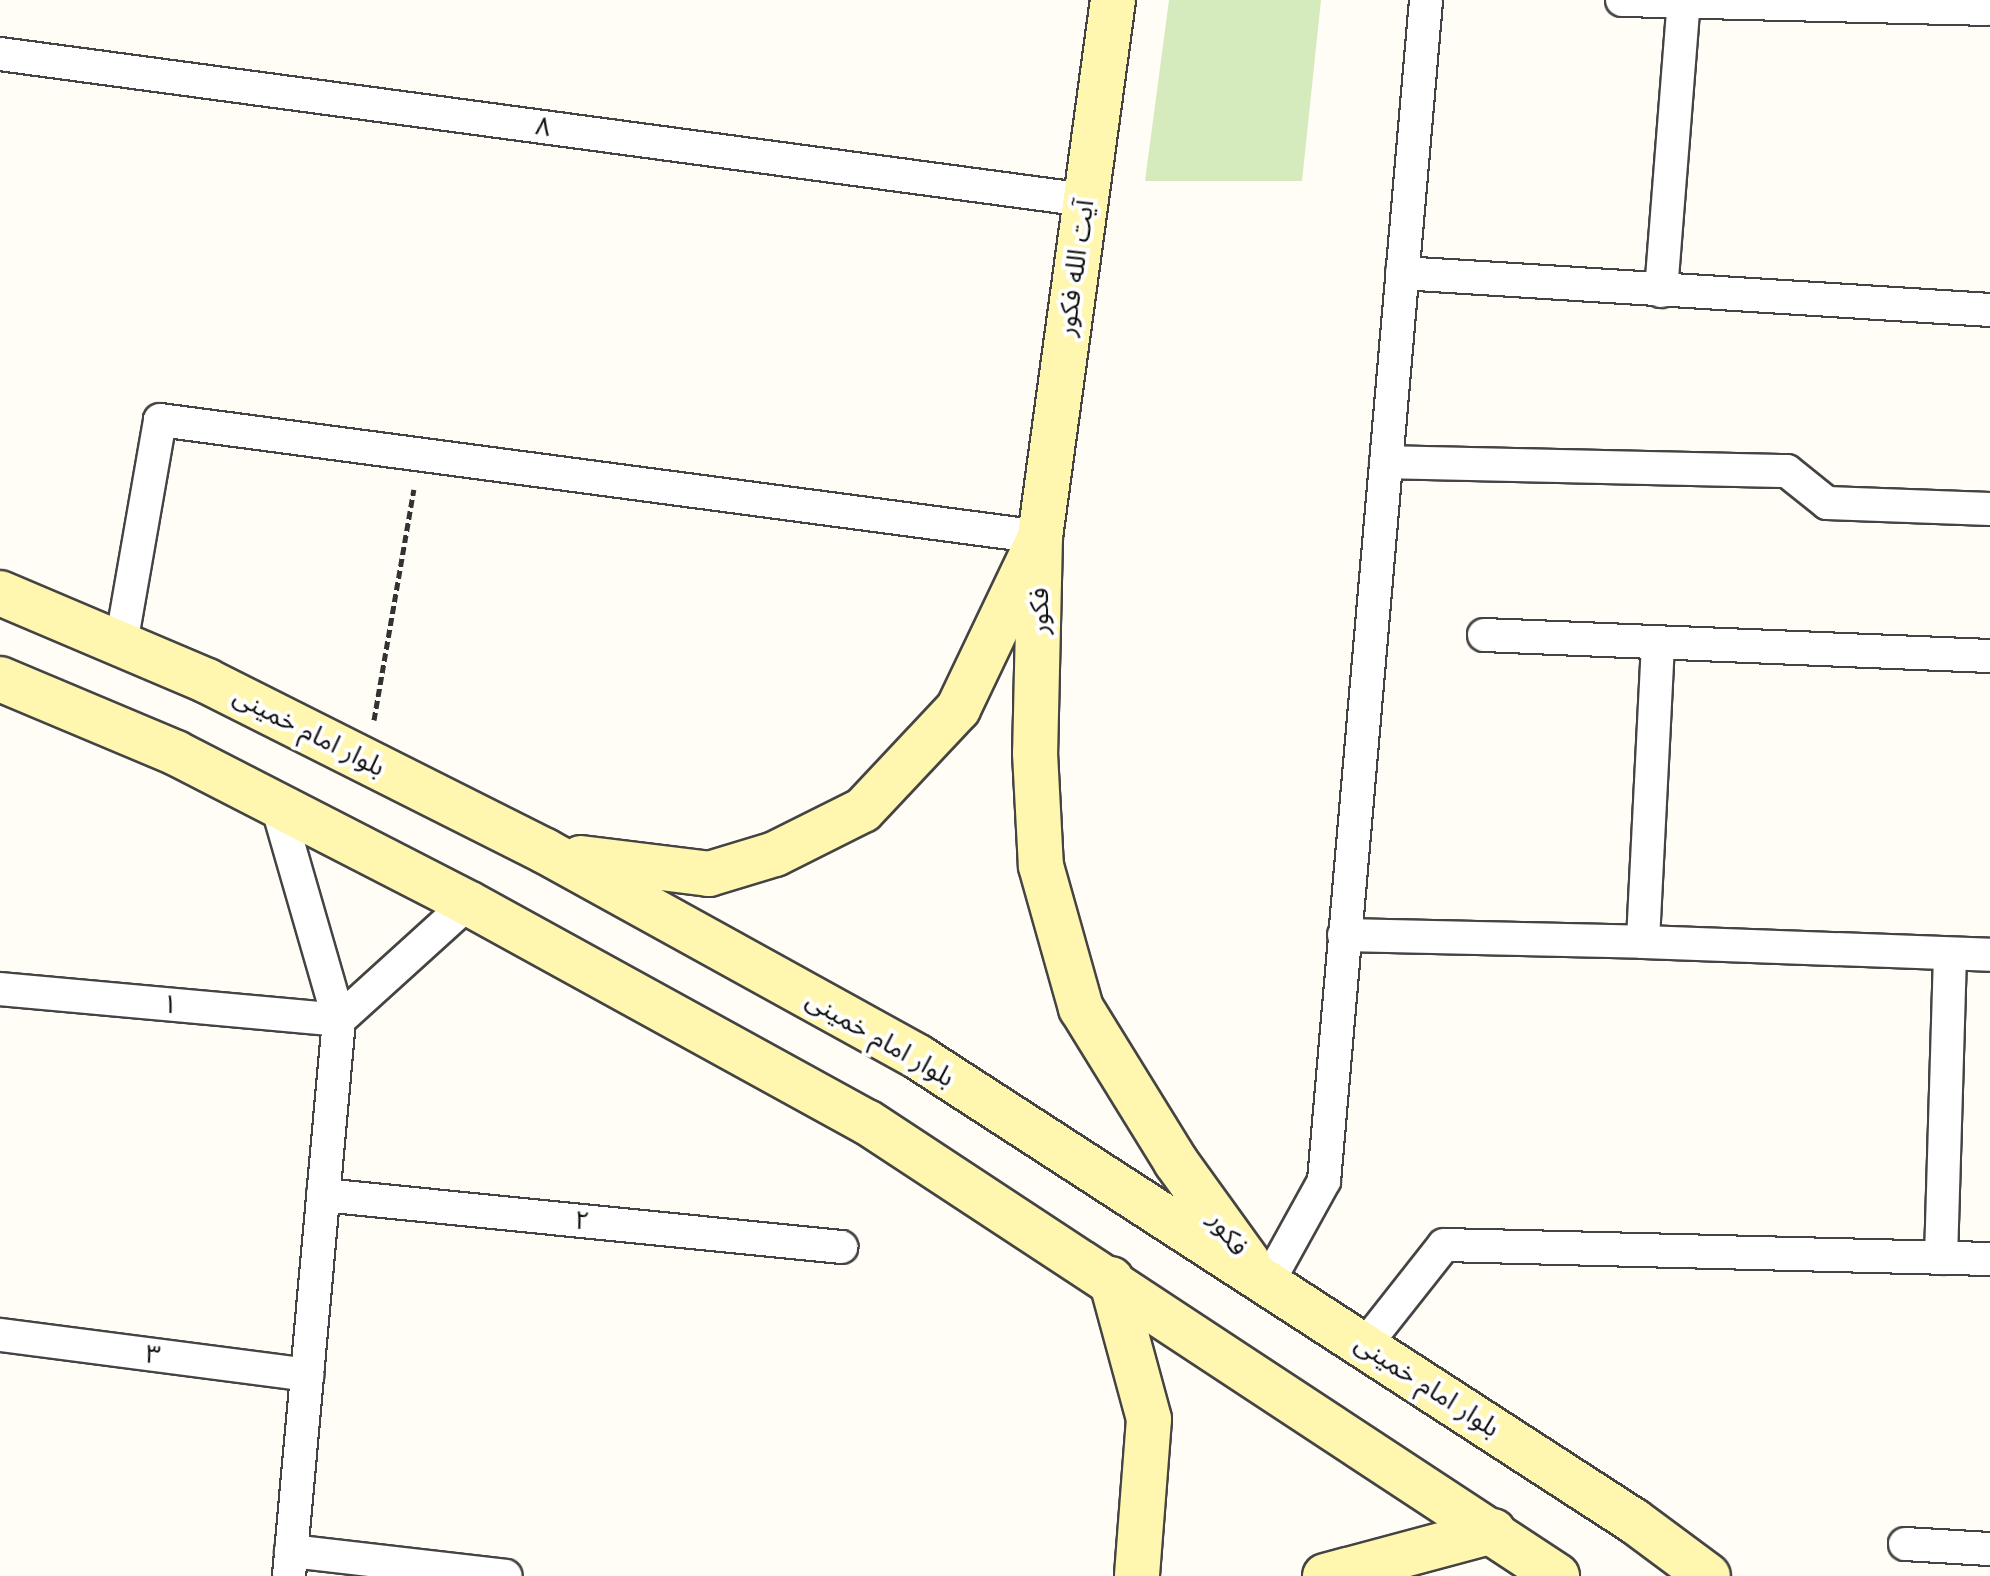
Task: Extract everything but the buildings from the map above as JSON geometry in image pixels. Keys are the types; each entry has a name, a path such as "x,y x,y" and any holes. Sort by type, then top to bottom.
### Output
{"main road":[{"name":"آیت الله فکور","path":"1040,537 1113,0"},
{"name":"فکور","path":"545,851 622,866 709,874 775,854 863,810 958,709 1040,537"},
{"name":"فکور","path":"1040,537 1035,753 1041,866 1081,1008 1176,1162 1266,1286"},
{"name":"بلوار امام خمینی","path":"0,593 121,644 367,761 545,851 918,1057 1266,1286 1365,1345 1634,1521 1708,1576"},
{"path":"0,679 176,753 468,903 867,1122 1111,1279 1557,1576"},
{"path":"1111,1279 1149,1419 1137,1576"},
{"path":"1325,1576 1493,1531"}],"street":[{"path":"1266,1286 1324,1181 1426,0"},
{"path":"1622,0 1989,6"},
{"path":"1661,291 1684,1"},
{"name":"۸","path":"0,54 1086,200"},
{"path":"1402,273 1990,310"},
{"path":"121,644 160,420 1040,537"},
{"path":"1386,462 1787,471 1827,503 1990,509"},
{"path":"1484,635 1990,656"},
{"path":"1643,942 1658,644"},
{"path":"277,805 339,1020 290,1563 506,1576"},
{"path":"339,1020 468,903"},
{"path":"1344,935 1990,955"},
{"path":"1941,1258 1950,955"},
{"name":"۱","path":"0,989 339,1020"},
{"name":"۲","path":"323,1195 841,1247"},
{"path":"1365,1345 1444,1245 1990,1259"},
{"name":"۳","path":"0,1335 307,1375"},
{"path":"1905,1544 1990,1549"}],"path":[{"path":"367,761 420,453"}],"green space":[{"path":"1169,0 1321,0 1302,181 1145,181"}]}
